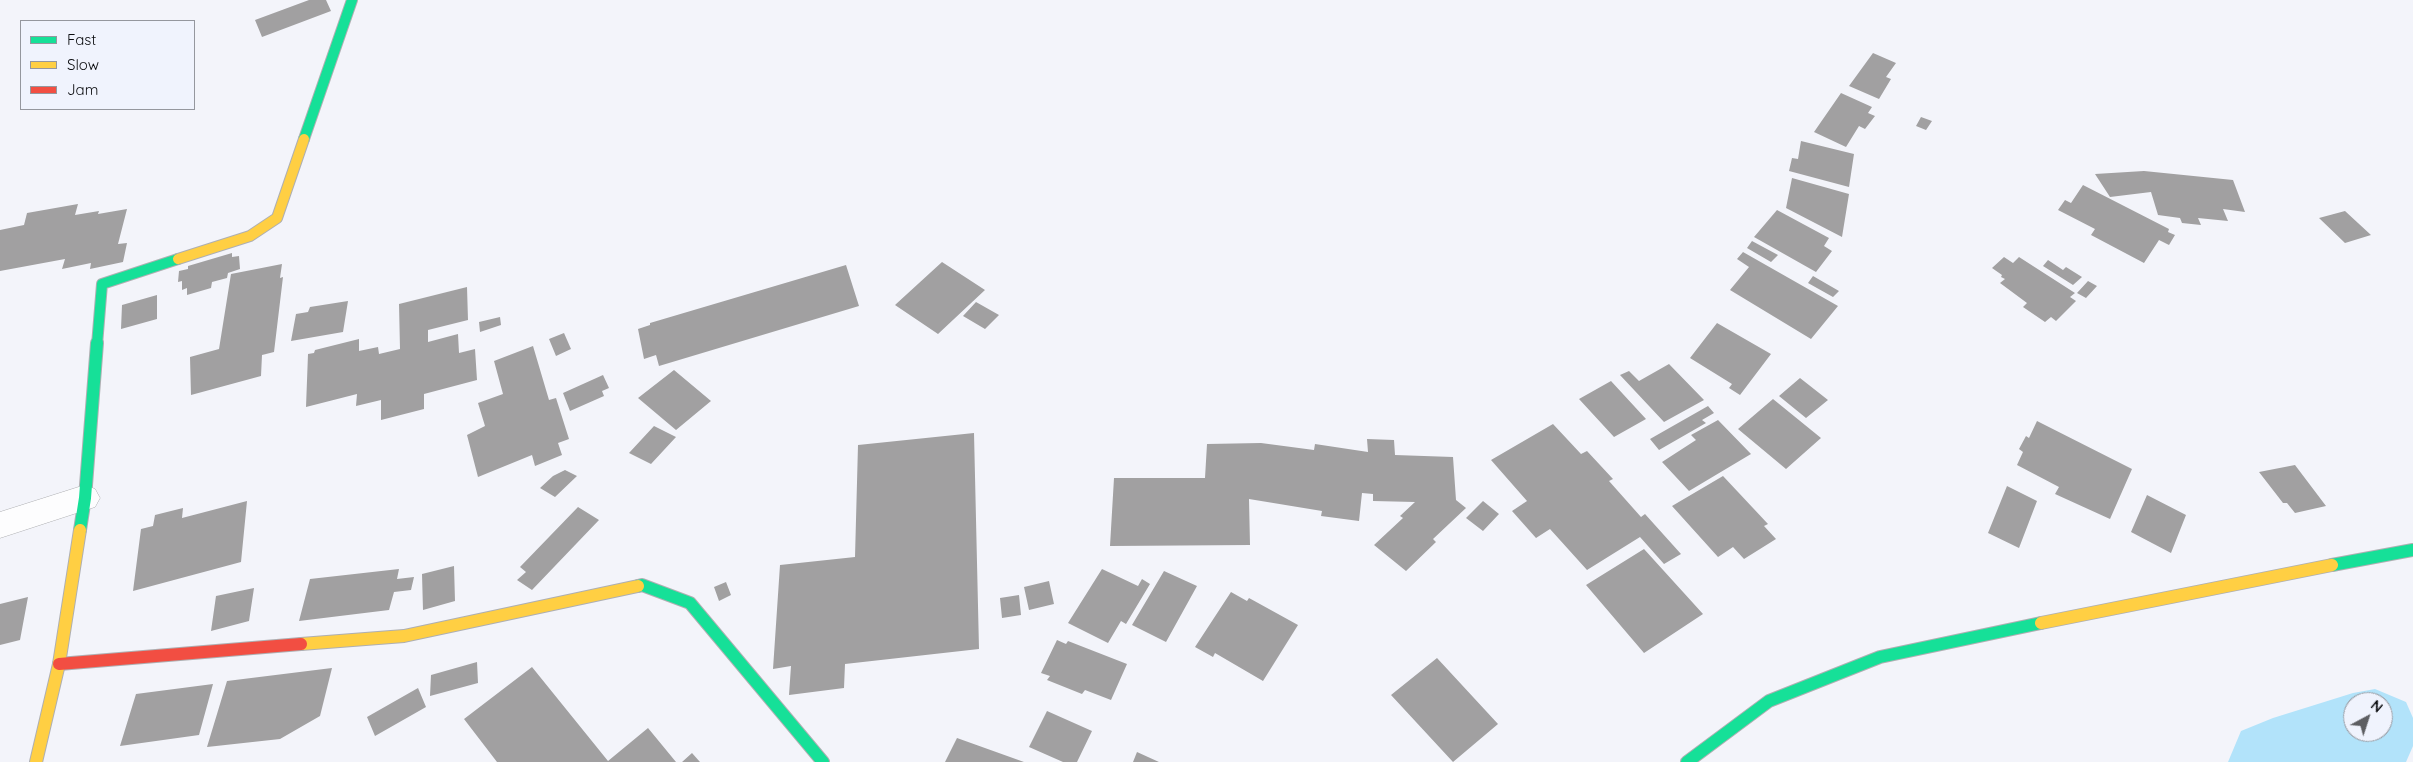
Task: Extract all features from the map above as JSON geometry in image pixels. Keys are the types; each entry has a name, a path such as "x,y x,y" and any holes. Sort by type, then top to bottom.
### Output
{"street":[{"path":"36,762 59,664 85,498 102,284 250,236 277,218 352,0"},
{"path":"0,525 85,498"},
{"path":"1687,762 1769,702 1880,657 2176,595 2413,550"},
{"path":"59,664 404,636 642,585 690,603 823,762"}],"building":[{"path":"309,0 326,0 331,11 262,37 255,20"},
{"path":"1873,53 1896,63 1886,77 1891,79 1879,99 1849,86"},
{"path":"1841,93 1872,107 1868,113 1875,116 1865,129 1859,126 1846,147 1814,132"},
{"path":"1921,117 1932,121 1926,130 1916,126"},
{"path":"1801,141 1854,154 1849,187 1789,171 1792,158 1798,159"},
{"path":"2144,171 2233,180 2245,212 2223,209 2228,221 2198,218 2201,225 2182,223 2180,218 2158,215 2151,192 2110,197 2095,174"},
{"path":"1792,178 1849,194 1842,237 1786,208"},
{"path":"2083,185 2169,229 2168,232 2175,235 2169,245 2159,240 2144,263 2091,235 2095,229 2058,210 2065,200 2071,203"},
{"path":"78,204 75,215 99,211 98,214 127,209 118,244 127,243 123,262 90,269 91,263 62,269 65,259 0,271 0,230 24,225 27,213"},
{"path":"1777,210 1829,238 1824,246 1832,251 1816,272 1754,237"},
{"path":"2345,211 2371,235 2345,243 2319,218"},
{"path":"1752,241 1778,255 1771,262 1747,248"},
{"path":"1743,252 1838,306 1811,339 1730,290 1749,267 1737,259"},
{"path":"232,253 232,257 239,256 240,269 228,273 227,278 212,282 211,288 187,295 187,288 182,290 182,281 178,282 179,271 188,269 188,266"},
{"path":"2004,257 2013,263 2019,257 2075,293 2070,297 2076,301 2056,321 2051,317 2045,322 2023,307 2027,303 2000,283 2005,279 1992,268"},
{"path":"2048,260 2063,270 2066,267 2082,277 2073,285 2043,266"},
{"path":"942,262 985,290 938,334 895,305"},
{"path":"282,264 280,278 283,277 274,352 262,355 261,376 191,395 190,357 219,349 231,274"},
{"path":"846,265 859,306 659,366 656,355 644,359 638,329 650,325 650,323"},
{"path":"1813,276 1839,291 1833,297 1808,283"},
{"path":"2088,281 2097,286 2086,298 2077,293"},
{"path":"467,287 468,320 428,330 428,342 458,334 459,353 475,349 477,380 424,394 424,409 381,420 381,400 356,406 357,394 306,407 308,354 314,353 315,350 359,339 359,351 378,347 379,354 400,349 399,304"},
{"path":"157,295 157,319 121,329 122,305"},
{"path":"348,301 343,332 291,341 296,314 308,312 310,307"},
{"path":"976,302 999,315 985,329 963,316"},
{"path":"500,317 501,325 480,332 479,322"},
{"path":"1717,323 1771,354 1740,395 1729,388 1732,384 1690,358"},
{"path":"564,333 571,349 556,356 549,339"},
{"path":"533,346 549,400 556,398 569,439 558,443 562,455 535,466 532,455 478,477 467,435 485,426 478,403 503,394 494,361"},
{"path":"1669,364 1704,400 1664,422 1620,375 1629,371 1639,381"},
{"path":"674,370 711,401 676,430 638,398"},
{"path":"603,375 609,388 602,391 604,396 570,411 563,393"},
{"path":"1800,378 1828,400 1806,418 1779,396"},
{"path":"1611,381 1646,419 1614,437 1579,399"},
{"path":"1773,399 1821,438 1786,469 1738,429"},
{"path":"1708,406 1714,413 1702,420 1706,423 1659,450 1650,439"},
{"path":"1718,420 1751,454 1689,491 1662,462 1696,440 1691,435"},
{"path":"2037,421 2132,469 2110,519 2055,494 2059,487 2017,465 2023,452 2019,449 2026,436 2029,438"},
{"path":"1553,424 1581,454 1587,451 1613,479 1609,481 1641,517 1645,514 1681,554 1664,564 1640,537 1587,570 1550,529 1536,538 1512,511 1527,501 1491,460"},
{"path":"654,426 676,437 651,464 629,453"},
{"path":"974,433 979,649 845,664 844,688 789,695 791,666 773,669 780,565 855,557 858,445"},
{"path":"1367,439 1394,440 1395,455 1453,457 1456,500 1466,508 1433,539 1436,542 1406,571 1374,545 1403,518 1400,516 1415,502 1373,501 1373,494 1362,493 1359,521 1321,516 1322,511 1249,499 1250,545 1110,546 1114,478 1205,478 1207,444 1261,443 1314,450 1315,444 1368,452"},
{"path":"2295,465 2326,506 2295,513 2287,503 2283,503 2259,472"},
{"path":"565,470 577,476 555,497 540,488 553,476"},
{"path":"1723,476 1768,524 1764,526 1776,539 1744,559 1733,547 1718,557 1672,506"},
{"path":"2007,486 2037,501 2019,548 1988,533"},
{"path":"2147,495 2186,515 2171,553 2131,532"},
{"path":"247,501 241,562 133,591 141,529 153,526 155,515 183,508 182,518"},
{"path":"1483,501 1499,514 1483,531 1466,518"},
{"path":"578,507 599,520 532,590 517,580 526,572 520,567"},
{"path":"1644,549 1703,614 1644,653 1586,585"},
{"path":"454,566 455,601 423,610 422,574"},
{"path":"399,569 397,579 414,577 411,590 394,592 389,610 299,621 310,579"},
{"path":"1102,569 1138,586 1142,579 1150,584 1126,624 1121,621 1108,643 1068,623"},
{"path":"1164,571 1197,586 1166,642 1132,625"},
{"path":"1049,581 1054,604 1029,610 1024,587"},
{"path":"726,582 731,595 719,601 714,587"},
{"path":"254,588 249,621 211,631 216,596"},
{"path":"1231,592 1247,601 1249,598 1298,625 1263,681 1215,653 1213,657 1195,647"},
{"path":"1019,595 1021,615 1002,618 1000,598"},
{"path":"28,597 20,640 0,645 0,604"},
{"path":"1057,640 1066,644 1068,641 1127,664 1111,700 1085,690 1082,694 1047,680 1050,676 1041,673"},
{"path":"1437,658 1498,724 1453,762 1391,695"},
{"path":"477,662 478,683 430,696 431,675"},
{"path":"532,667 608,761 648,728 676,762 497,762 464,719"},
{"path":"332,668 320,716 280,739 207,747 227,681"},
{"path":"213,684 199,735 120,746 136,694"},
{"path":"418,688 426,707 375,736 367,717"},
{"path":"1047,711 1092,731 1077,762 1063,762 1029,747"},
{"path":"957,738 1024,762 945,762"},
{"path":"1137,752 1159,762 1133,762"},
{"path":"692,753 700,762 682,762"}],"waterway":[{"path":"2273,762 2343,739"}],"traffic: fast":[{"path":"304,139 352,0"},
{"path":"80,530 85,498 102,284 178,259"},
{"path":"2332,565 2413,550"},
{"path":"638,586 642,585 690,603 823,762"},
{"path":"1687,762 1769,701 1880,657 2041,623"}],"traffic: slow":[{"path":"178,259 250,236 277,218 304,139"},
{"path":"36,762 59,664 80,530"},
{"path":"2041,623 2332,565"},
{"path":"301,644 404,636 638,586"}],"traffic: jam":[{"path":"59,664 301,644"}]}
